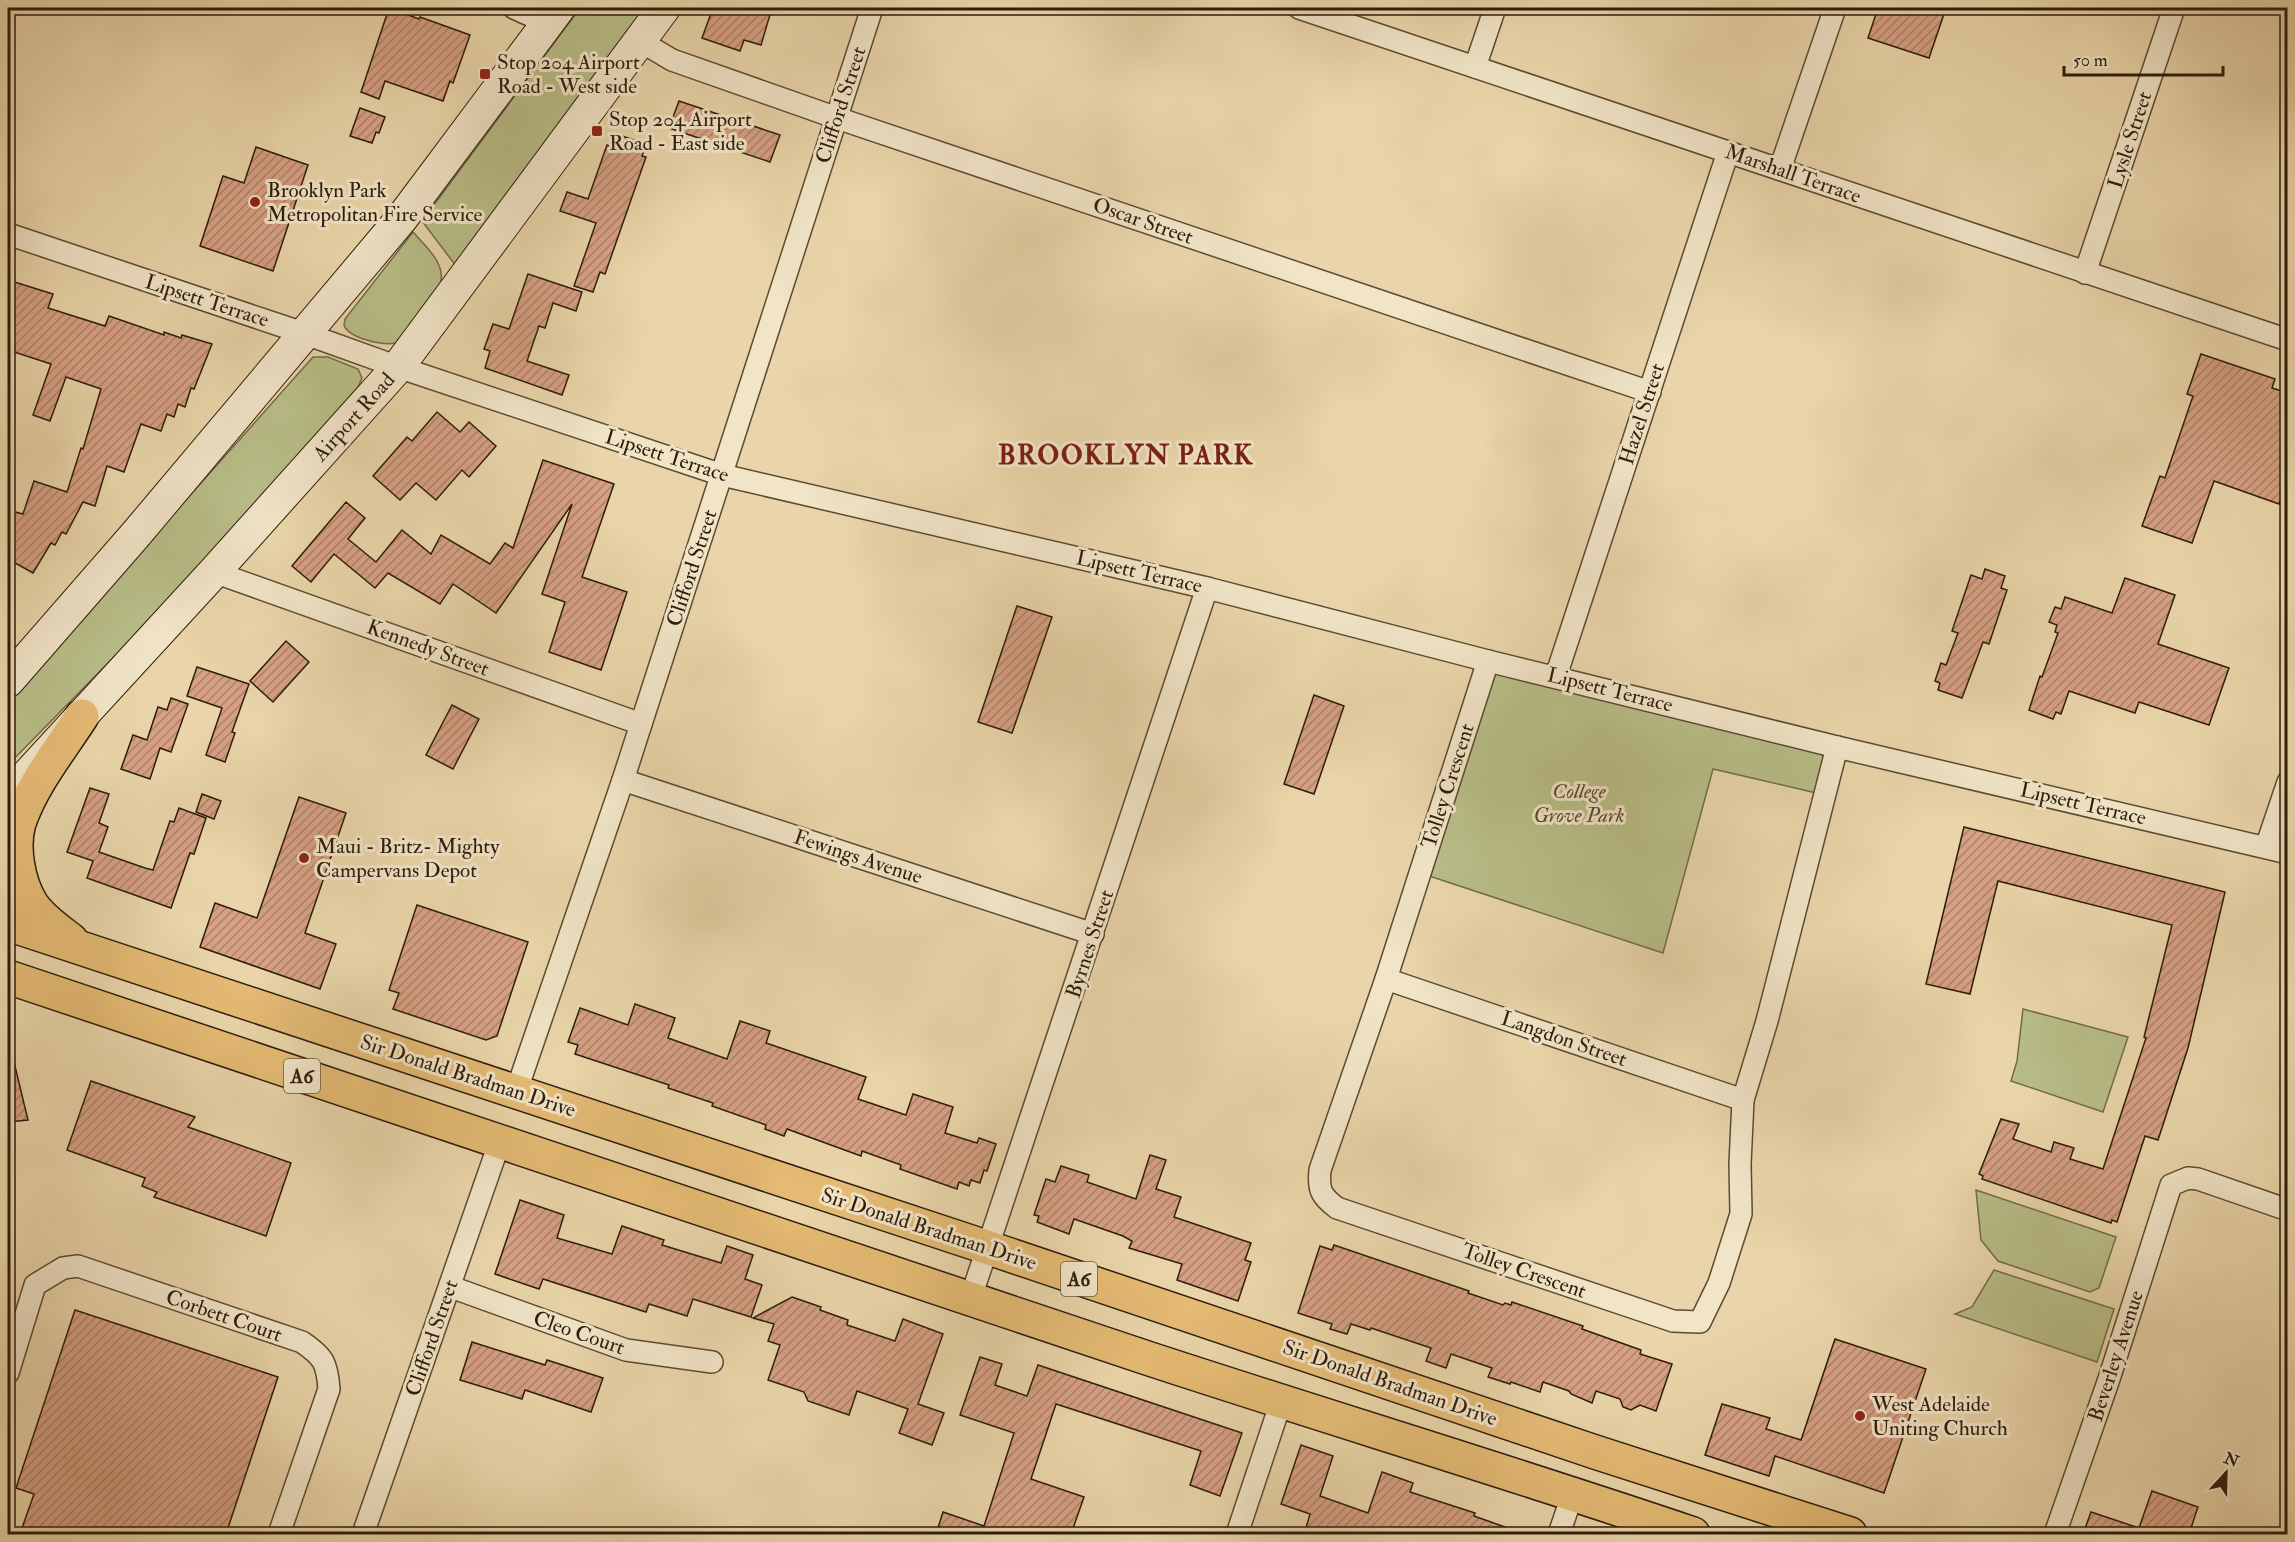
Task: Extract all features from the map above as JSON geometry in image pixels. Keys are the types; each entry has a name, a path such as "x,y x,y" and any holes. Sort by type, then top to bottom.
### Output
{"main road":[{"name":"Airport Road","path":"8,796 398,367 664,8"},
{"path":"10,674 306,334 402,218 553,15"},
{"path":"82,716 33,792 19,824 17,846 19,873 31,904 52,926 85,950"},
{"name":"Sir Donald Bradman Drive","path":"8,924 988,1248 1606,1456 1850,1534"},
{"name":"A6","path":"8,977 970,1300 1693,1534"},
{"path":"8,993 105,1010"},
{"path":"1421,1393 1448,1430 1440,1452"}],"street":[{"path":"514,8 553,15"},
{"name":"Clifford Street","path":"516,1092 623,780 872,8"},
{"name":"Marshall Terrace","path":"1299,8 2288,340"},
{"path":"1475,67 1495,8"},
{"path":"1780,169 1835,8"},
{"name":"Lysle Street","path":"2085,273 2174,8"},
{"name":"Oscar Street","path":"640,40 672,60 837,118 1650,392"},
{"name":"Hazel Street","path":"1556,676 1728,152"},
{"name":"Lipsett Terrace","path":"8,234 722,475 1207,588 1488,661 1838,747 2288,853"},
{"name":"Kennedy Street","path":"214,572 641,724"},
{"name":"Byrnes Street","path":"970,1300 1207,588"},
{"name":"Tolley Crescent","path":"1488,661 1386,979 1320,1170 1320,1187 1325,1199 1337,1208 1673,1321 1700,1322 1719,1284 1741,1214 1740,1164 1743,1100 1767,1021 1838,747"},
{"name":"Fewings Avenue","path":"623,780 1093,934"},
{"path":"2266,847 2288,782"},
{"name":"Langdon Street","path":"1386,979 1743,1100"},
{"name":"Clifford Street","path":"369,1533 500,1141"},
{"name":"Beverley Avenue","path":"2055,1534 2109,1379 2171,1185 2188,1178 2198,1179 2288,1210"},
{"name":"Corbett Court","path":"8,1373 35,1285 63,1268 78,1266 302,1342 320,1355 327,1369 329,1389 279,1534"},
{"name":"Cleo Court","path":"450,1287 626,1350 712,1362"},
{"path":"1237,1534 1281,1402"},
{"path":"1560,1534 1573,1494"}],"green space":[{"path":"580,8 647,8 456,266 422,221"},
{"path":"413,232 438,263 441,270 440,285 396,343 375,342 352,334 344,325 345,319"},
{"path":"313,357 328,357 358,369 362,378 358,387 160,610 8,765 8,700"},
{"name":"College Grove Park","path":"1488,661 1837,747 1825,795 1713,769 1663,953 1420,873"},
{"path":"2023,1009 2128,1037 2103,1112 2011,1081 2017,1061"},
{"path":"1976,1190 2116,1237 2099,1288 2090,1292 1998,1261 1981,1240"},
{"path":"1994,1270 2114,1309 2097,1362 1955,1314 1972,1307"}],"building":[{"path":"389,8 470,35 453,83 450,81 443,101 385,81 379,99 361,92"},
{"path":"713,8 772,8 761,45 744,40 740,51 702,38"},
{"path":"1878,8 1946,8 1929,58 1868,38"},
{"path":"679,101 780,135 770,162 669,128"},
{"path":"360,108 385,117 372,143 350,136"},
{"path":"619,135 646,144 642,156 646,157 605,274 600,272 593,292 574,286 596,223 560,211 567,192 588,199 607,145 614,148"},
{"name":"Brooklyn Park Metropolitan Fire Service","path":"256,147 308,165 273,271 200,246 223,176 244,183"},
{"path":"528,274 582,292 576,311 553,303 545,328 539,326 527,361 569,375 562,395 485,368 490,351 484,349 493,324 509,329"},
{"path":"8,280 53,294 48,308 105,326 109,316 164,335 164,332 181,338 182,335 212,344 194,389 191,388 185,407 178,404 174,417 167,414 161,431 141,424 124,472 107,466 95,506 83,502 66,534 62,532 55,545 51,543 33,573 8,559 8,510 23,514 34,481 67,492 101,389 66,377 50,421 33,415 51,364 8,350"},
{"path":"2201,354 2275,379 2272,388 2288,393 2288,479 2279,504 2214,481 2192,543 2142,526 2160,476 2165,478 2193,396 2187,394"},
{"path":"437,412 460,432 469,422 496,446 469,477 462,470 436,500 416,483 400,500 373,476 407,437 412,441"},
{"path":"543,460 614,484 582,577 627,592 601,670 549,652 565,602 542,594 572,504 496,613 453,584 440,604 388,573 375,588 334,554 311,582 292,566 346,502 365,518 348,539 376,562 402,530 431,554 441,535 490,564 505,543 513,548"},
{"path":"1985,569 2005,576 2001,588 2007,590 1989,644 1983,642 1962,698 1938,690 1940,683 1935,681 1941,663 1946,665 1958,633 1952,631 1971,575 1982,579"},
{"path":"2125,578 2175,595 2158,644 2229,668 2209,725 2139,702 2135,713 2069,691 2061,714 2056,712 2053,719 2029,710 2058,633 2055,632 2057,625 2049,622 2055,607 2061,609 2065,597 2112,613"},
{"path":"1017,606 1052,617 1012,733 978,722"},
{"path":"286,641 309,662 273,702 250,681"},
{"path":"197,667 249,684 232,732 235,733 225,762 206,755 222,708 187,696"},
{"path":"1314,695 1344,706 1314,794 1284,784"},
{"path":"171,698 188,704 171,752 160,748 150,779 121,769 133,735 147,740 158,707 167,710"},
{"path":"452,705 479,719 453,769 426,755"},
{"path":"90,788 109,794 99,823 108,827 99,852 145,868 153,870 170,821 174,822 179,808 206,818 194,854 190,853 171,908 87,878 93,861 67,852"},
{"path":"202,794 221,801 214,819 196,812"},
{"name":"Maui - Britz- Mighty Campervans Depot","path":"299,797 346,813 305,933 336,944 320,989 200,947 215,903 257,918"},
{"path":"1964,827 2225,892 2188,1048 2158,1140 2145,1136 2117,1222 2112,1220 2111,1223 1982,1179 1983,1176 1979,1174 2001,1119 2019,1124 2013,1139 2051,1152 2054,1142 2074,1148 2070,1159 2103,1169 2146,1038 2144,1037 2172,925 1998,881 1970,994 1926,984"},
{"path":"417,905 528,942 497,1036 486,1040 393,1009 399,993 389,990"},
{"path":"635,1004 675,1018 668,1038 727,1059 740,1021 770,1031 766,1043 866,1077 858,1099 906,1115 913,1094 953,1107 945,1133 977,1143 979,1138 996,1144 987,1171 984,1170 980,1183 971,1180 969,1186 959,1182 957,1189 900,1169 901,1165 862,1151 861,1156 787,1129 784,1136 765,1129 766,1125 712,1106 713,1103 668,1088 669,1085 575,1054 578,1045 568,1042 580,1008 628,1025"},
{"path":"14,1062 28,1120 8,1122 8,1063"},
{"path":"91,1081 195,1117 188,1127 291,1163 266,1236 154,1197 157,1192 142,1186 145,1178 67,1150"},
{"path":"1150,1155 1166,1160 1156,1189 1181,1197 1174,1217 1251,1243 1245,1260 1251,1262 1238,1301 1177,1280 1182,1264 1129,1248 1132,1241 1123,1236 1074,1219 1069,1234 1037,1222 1039,1216 1034,1215 1046,1179 1055,1182 1061,1166 1089,1175 1087,1182 1136,1199"},
{"path":"520,1200 564,1215 557,1238 612,1254 622,1226 664,1240 662,1245 721,1263 727,1246 753,1255 745,1279 762,1285 751,1317 693,1299 687,1316 649,1304 646,1312 543,1279 539,1289 495,1274"},
{"path":"1334,1245 1469,1291 1468,1293 1503,1305 1505,1303 1511,1305 1512,1302 1583,1326 1582,1329 1641,1350 1640,1354 1672,1364 1656,1411 1640,1405 1631,1410 1623,1407 1620,1399 1596,1391 1592,1403 1569,1391 1543,1382 1540,1392 1511,1382 1510,1384 1488,1377 1492,1368 1451,1354 1446,1368 1426,1361 1431,1348 1371,1328 1370,1330 1351,1324 1347,1334 1330,1329 1332,1324 1298,1313 1320,1246 1332,1250"},
{"path":"792,1297 848,1320 847,1325 895,1341 903,1319 943,1334 918,1404 944,1413 932,1445 899,1433 908,1409 857,1391 849,1415 808,1401 804,1392 768,1380 780,1345 768,1341 774,1324 753,1318"},
{"path":"75,1310 278,1377 226,1534 41,1534 22,1528 34,1494 16,1488"},
{"name":"West Adelaide Uniting Church","path":"1835,1339 1926,1369 1884,1493 1775,1456 1769,1476 1705,1455 1722,1404 1770,1418 1766,1429 1801,1440"},
{"path":"472,1342 545,1365 547,1360 603,1378 591,1412 525,1390 522,1399 460,1380"},
{"path":"980,1357 1002,1364 995,1385 1027,1396 1038,1365 1242,1433 1220,1496 1190,1485 1201,1451 1056,1404 1031,1479 1084,1497 1071,1534 936,1534 943,1512 984,1526 1014,1433 960,1415"},
{"path":"1301,1445 1333,1456 1320,1496 1368,1513 1382,1472 1413,1483 1410,1492 1475,1513 1474,1516 1519,1532 1519,1534 1326,1534 1306,1528 1310,1514 1281,1504"},
{"path":"2152,1491 2198,1507 2189,1534 2083,1534 2091,1512 2139,1528"}],"place":[{"name":"Stop 204 Airport Road - West side","path":"485,74"},
{"name":"Stop 204 Airport Road - East side","path":"597,131"},
{"name":"Brooklyn Park Metropolitan Fire Service","path":"255,202"},
{"name":"Maui - Britz- Mighty Campervans Depot","path":"304,858"},
{"name":"West Adelaide Uniting Church","path":"1860,1416"}],"district":[{"name":"BROOKLYN PARK","path":"1126,455"}]}
